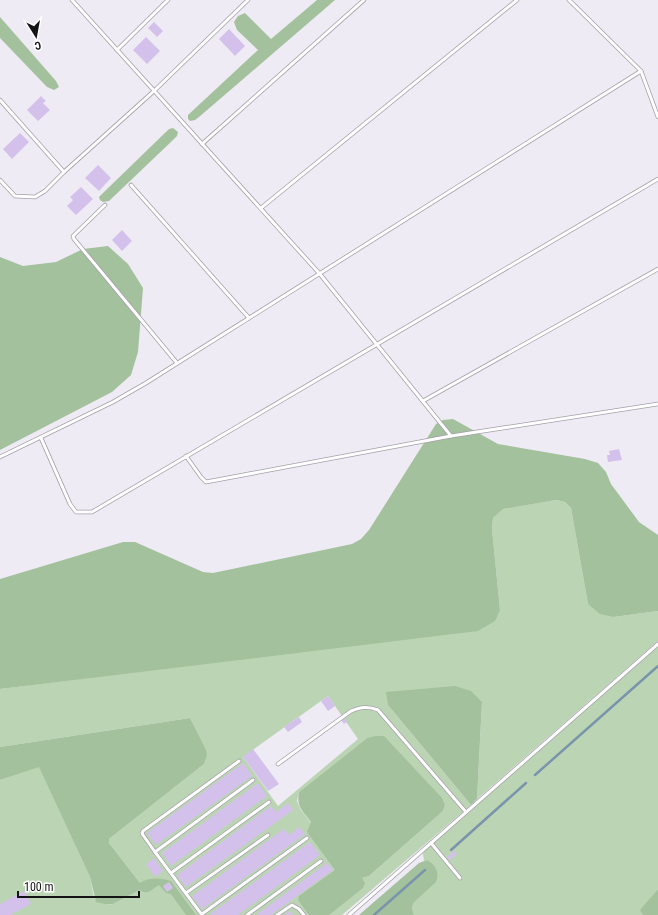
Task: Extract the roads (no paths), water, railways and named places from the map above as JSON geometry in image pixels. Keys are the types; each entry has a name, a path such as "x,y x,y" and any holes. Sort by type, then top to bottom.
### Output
{"lane":[{"path":"72,0 319,273 452,436"},
{"path":"117,50 168,0"},
{"path":"0,180 15,196 35,198 46,191 64,172 154,91 248,0"},
{"path":"202,144 364,0"},
{"path":"260,208 517,0"},
{"path":"568,0 641,71 658,117"},
{"path":"0,457 113,402 146,383 641,71"},
{"path":"0,100 64,172"},
{"path":"41,438 70,504 76,512 92,512 658,179"},
{"path":"131,185 249,318"},
{"path":"105,206 73,236 74,239 177,363"},
{"path":"422,401 658,269"},
{"path":"186,456 200,477 206,482 452,436 658,404"},
{"path":"349,915 658,644"},
{"path":"278,764 351,711 358,708 372,707 378,710 466,812"},
{"path":"239,761 142,833 202,915 307,838"},
{"path":"155,852 253,780"},
{"path":"171,873 269,802"},
{"path":"186,893 268,835"},
{"path":"431,843 460,878"},
{"path":"247,915 321,861"},
{"path":"277,915 292,905 299,909 304,915"}],"waterway":[{"path":"535,775 658,666"},
{"path":"451,850 526,783"},
{"path":"374,915 425,870"}]}
